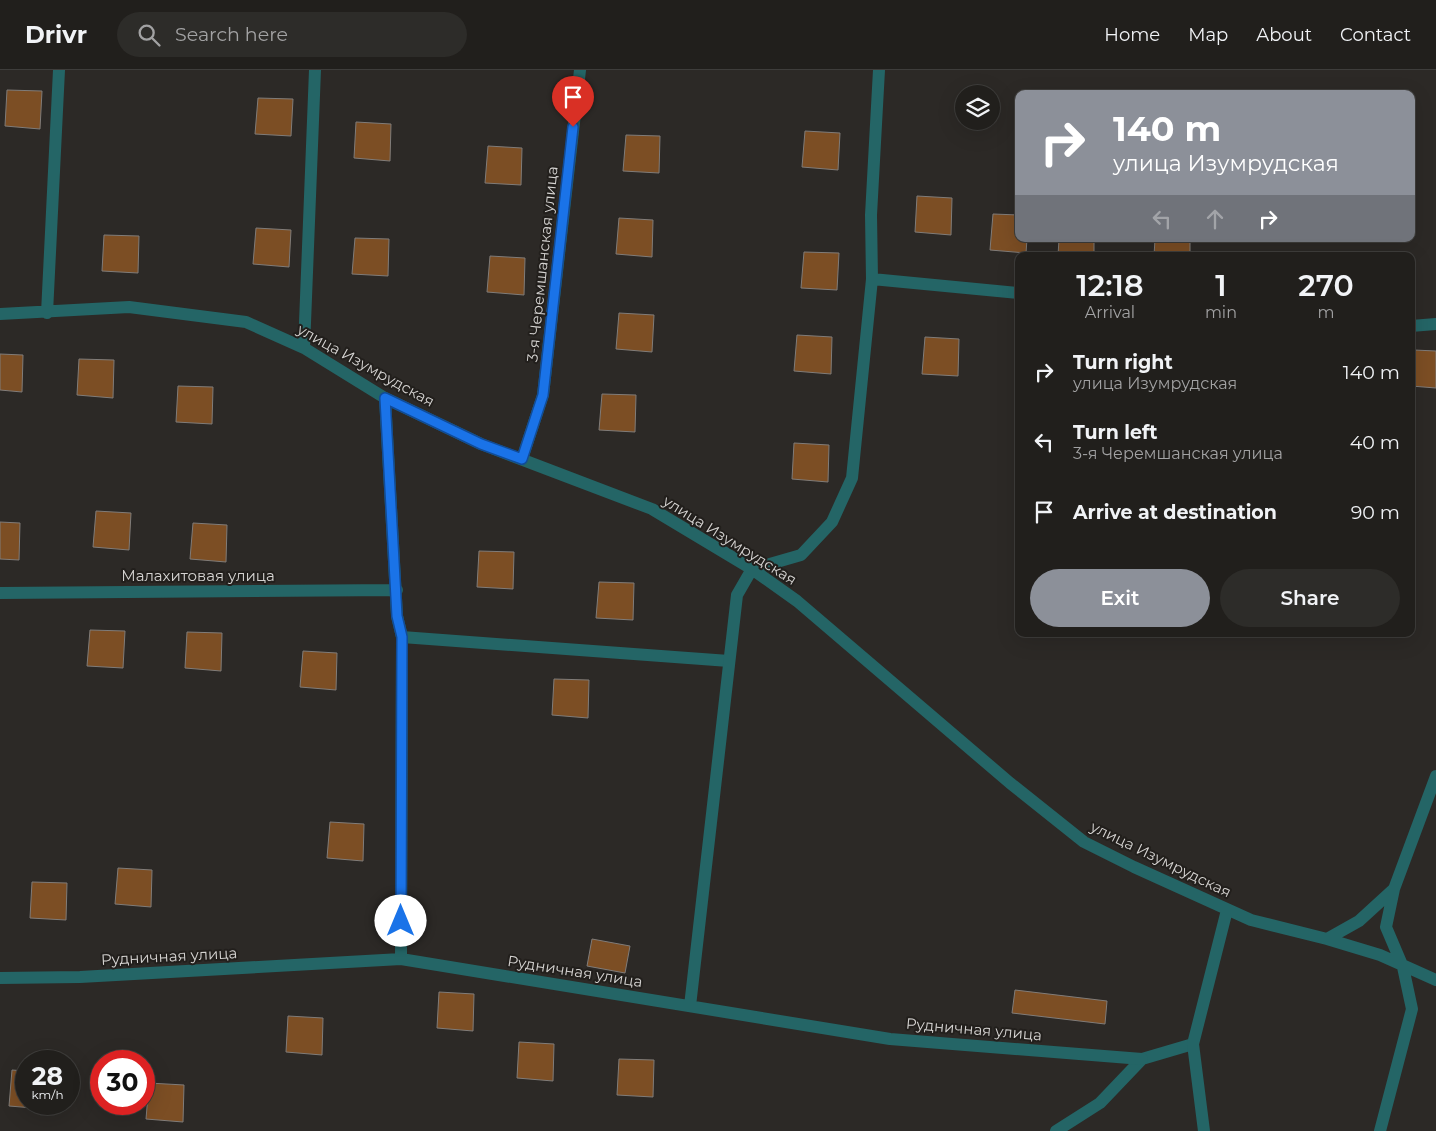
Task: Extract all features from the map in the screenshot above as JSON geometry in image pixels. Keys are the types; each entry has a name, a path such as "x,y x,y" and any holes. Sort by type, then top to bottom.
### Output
{"street":[{"path":"47,313 59,70"},
{"path":"304,348 315,70"},
{"name":"3-я Черемшанская улица","path":"522,459 543,395 580,70"},
{"path":"690,1006 737,594 752,570 801,555 832,522 852,478 872,279 871,215 879,70"},
{"path":"872,279 1015,294"},
{"name":"улица Изумрудская","path":"0,314 47,313 129,307 204,315 246,322 304,348 385,398 481,444 652,509 752,570 797,601 1010,783 1084,842 1252,920 1327,939 1380,956 1403,968 1436,980"},
{"path":"1415,326 1436,324"},
{"path":"385,398 397,616 402,637 401,959"},
{"name":"Малахитовая улица","path":"0,593 397,590"},
{"path":"402,637 729,661"},
{"path":"1380,1131 1412,1009 1403,968 1386,927 1394,889 1436,776"},
{"path":"1327,939 1358,921 1394,889"},
{"path":"1204,1131 1193,1044 1227,910"},
{"name":"Рудничная улица","path":"0,978 80,977 401,959 890,1039 1142,1059"},
{"path":"1056,1131 1100,1103 1142,1059 1193,1044"}],"building":[{"path":"7,90 42,91 40,129 5,126"},
{"path":"258,98 293,99 291,136 255,134"},
{"path":"356,122 391,124 390,161 354,158"},
{"path":"805,131 840,133 838,170 802,167"},
{"path":"626,135 660,136 659,173 623,171"},
{"path":"488,146 522,148 521,185 485,183"},
{"path":"917,196 952,198 951,235 915,232"},
{"path":"993,214 1015,215 1015,242 1027,242 1026,252 990,250"},
{"path":"619,218 653,220 652,257 616,254"},
{"path":"256,228 291,230 289,267 253,264"},
{"path":"104,235 139,236 138,273 102,271"},
{"path":"355,238 389,239 388,276 352,274"},
{"path":"1059,242 1094,242 1094,252 1058,252"},
{"path":"1155,242 1190,242 1190,252 1154,252"},
{"path":"804,252 839,253 837,290 801,288"},
{"path":"490,256 525,258 524,295 487,292"},
{"path":"619,313 654,315 652,352 616,349"},
{"path":"797,335 832,337 831,374 794,371"},
{"path":"925,337 959,339 958,376 922,374"},
{"path":"1415,350 1436,351 1436,388 1415,386"},
{"path":"0,354 23,355 22,392 0,390"},
{"path":"79,359 114,360 113,398 77,395"},
{"path":"178,386 213,387 212,424 176,422"},
{"path":"602,394 636,395 635,432 599,430"},
{"path":"794,443 829,445 828,482 792,479"},
{"path":"96,511 131,513 129,550 93,547"},
{"path":"0,522 20,523 19,560 0,559"},
{"path":"193,523 227,525 226,562 190,559"},
{"path":"479,551 514,552 513,589 477,587"},
{"path":"599,582 634,583 633,620 596,618"},
{"path":"90,630 125,631 123,668 87,666"},
{"path":"187,632 222,633 221,671 185,668"},
{"path":"303,651 337,653 336,690 300,687"},
{"path":"554,679 589,680 588,718 552,715"},
{"path":"330,822 364,824 363,861 327,858"},
{"path":"118,868 152,870 151,907 115,904"},
{"path":"32,882 67,883 66,920 30,918"},
{"path":"592,939 630,946 625,973 587,966"},
{"path":"1015,990 1107,1001 1105,1024 1012,1013"},
{"path":"439,992 474,994 473,1031 437,1028"},
{"path":"288,1016 323,1018 322,1055 286,1052"},
{"path":"519,1042 554,1044 553,1081 517,1078"},
{"path":"619,1059 654,1060 653,1097 617,1095"},
{"path":"12,1070 15,1070 15,1106 9,1106"},
{"path":"155,1083 184,1085 183,1122 146,1119 146,1115 155,1115"}],"route":[{"path":"401,921 402,637 397,616 385,398 481,444 522,459 543,395 573,127"}]}
